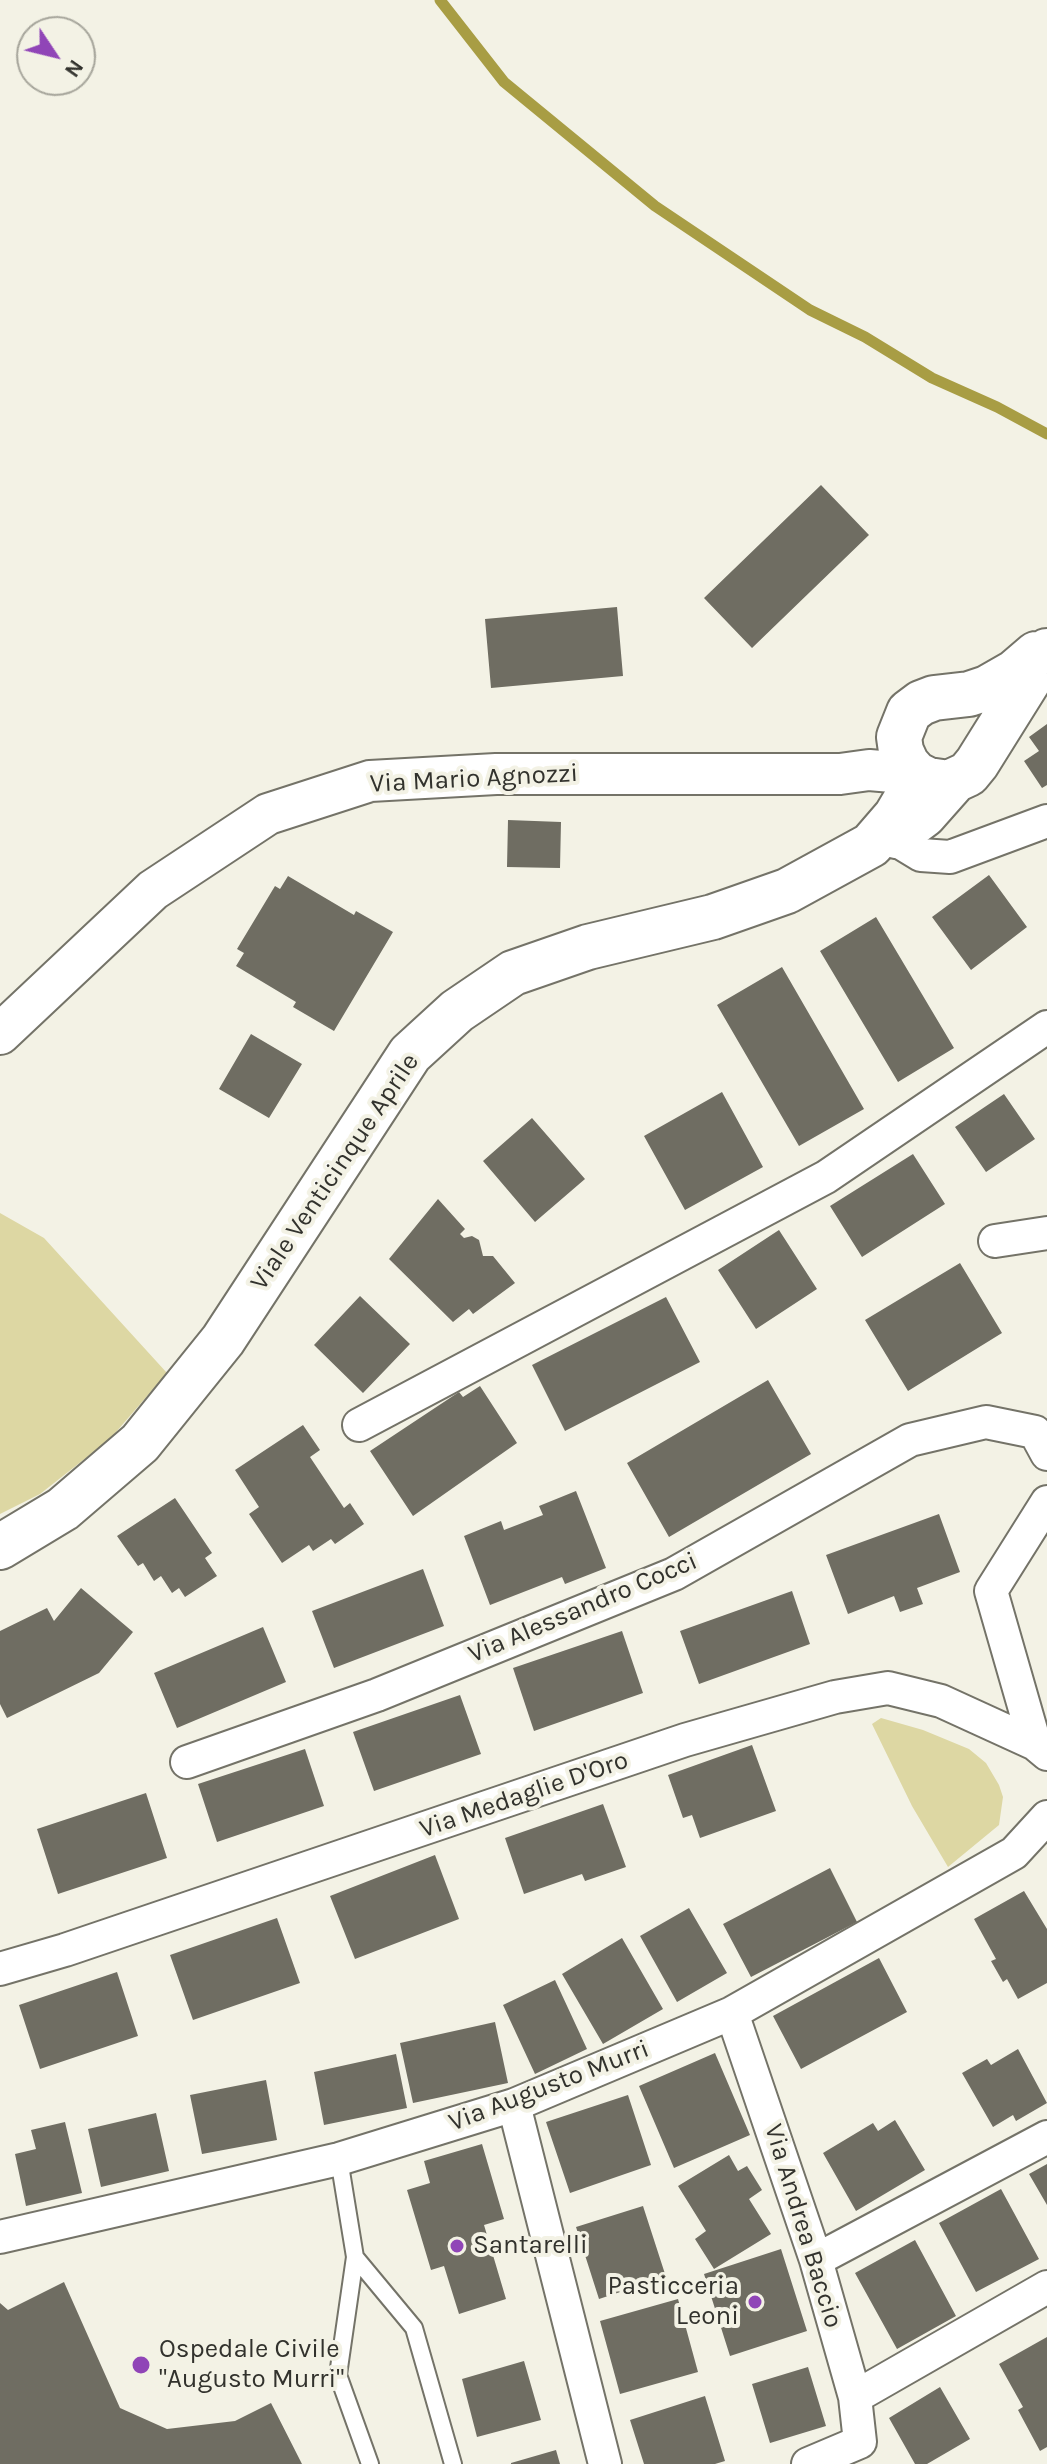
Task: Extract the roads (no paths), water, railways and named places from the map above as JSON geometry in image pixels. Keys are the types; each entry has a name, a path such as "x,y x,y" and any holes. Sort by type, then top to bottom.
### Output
{"main road":[{"name":"Viale Venticinque Aprile","path":"903,724 909,712 921,703 987,688 1047,648"},
{"name":"Viale Venticinque Aprile","path":"0,1547 63,1509 140,1443 223,1340 410,1054 457,1011 513,973 588,947 713,917 787,891 882,841 909,794 951,768 1047,648"},
{"path":"903,724 899,737 907,764 951,768 985,736 973,710 948,697"}],"street":[{"path":"840,774 867,760 903,724"},
{"name":"Via Mario Agnozzi","path":"0,1034 153,890 268,814 370,781 496,774 840,774 869,770 951,768"},
{"path":"882,841 921,855 950,857 1047,821"},
{"path":"359,1425 826,1177 1047,1027"},
{"path":"995,1241 1047,1233"},
{"name":"Via Alessandro Cocci","path":"187,1762 377,1695 674,1574 910,1440 986,1422 1035,1432 1047,1454"},
{"path":"1041,1749 991,1591 1047,1502"},
{"name":"Via Medaglie D'Oro","path":"0,1969 65,1950 685,1740 835,1697 888,1688 941,1701 1041,1749"},
{"name":"Via Augusto Murri","path":"0,2237 339,2159 514,2105 732,2013 1014,1853 1047,1817"},
{"name":"Via Andrea Baccio","path":"732,2013 816,2260 855,2397 860,2442 808,2464"},
{"path":"514,2105 605,2464"},
{"path":"816,2260 1047,2137"},
{"path":"855,2397 1047,2287"}],"lane":[{"path":"339,2159 355,2257 338,2375 370,2464"},
{"path":"355,2257 414,2328 453,2464"}],"waterway":[{"path":"440,0 504,82 655,206 810,310 865,337 932,378 1047,434"}],"place":[{"name":"Santarelli","path":"457,2246"},
{"name":"Pasticceria Leoni","path":"755,2302"},
{"name":"Ospedale Civile \"Augusto Murri\"","path":"141,2365"}]}
